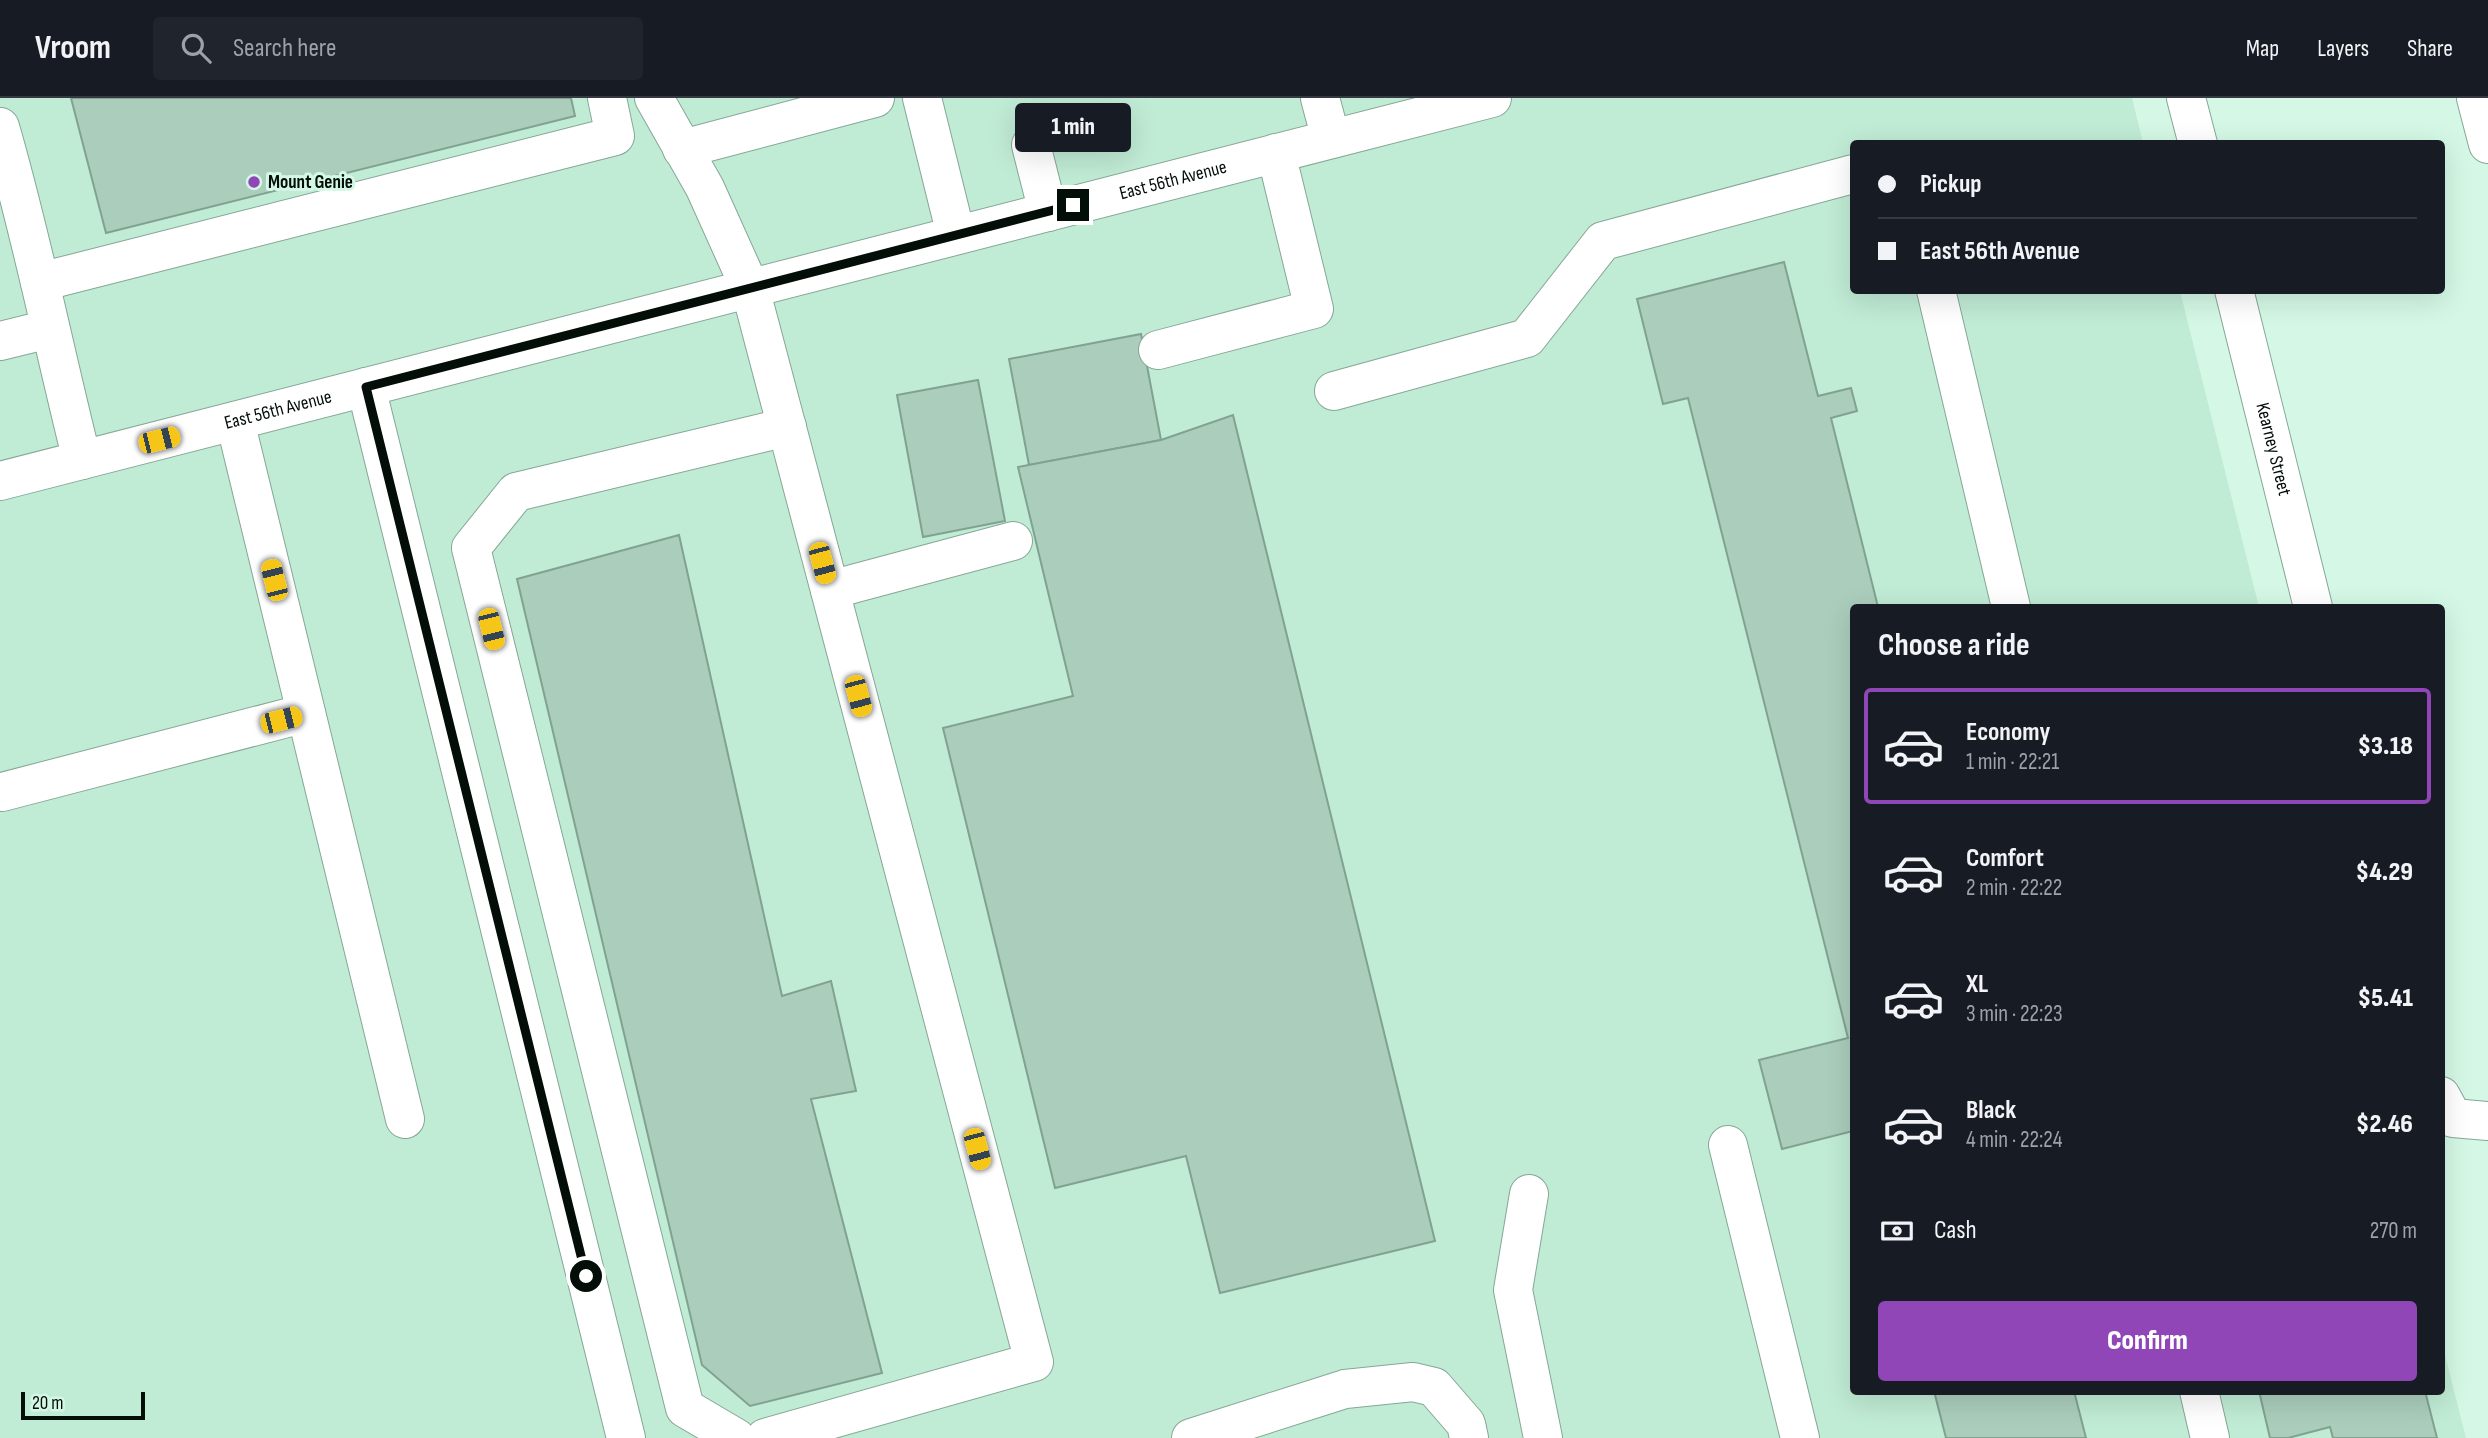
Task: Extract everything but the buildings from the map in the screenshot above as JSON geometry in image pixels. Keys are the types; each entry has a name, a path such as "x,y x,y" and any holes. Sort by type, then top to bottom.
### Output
{"main road":[{"path":"40,282 615,136 607,98"},
{"path":"654,98 705,188 750,288 1034,1362 765,1438"},
{"path":"682,149 875,98"},
{"path":"922,98 956,235"},
{"path":"1320,98 1331,139"},
{"name":"East 56th Avenue","path":"0,481 1492,98"},
{"path":"2186,98 2197,140"},
{"path":"2476,98 2488,144"},
{"path":"0,127 10,199 40,282 82,460"},
{"path":"1031,145 1048,212"},
{"path":"1158,350 1314,309 1276,153"},
{"path":"1334,391 1527,338 1603,242 1850,175"},
{"path":"1937,294 2010,604"},
{"name":"Kearney Street","path":"2235,294 2312,604"},
{"path":"0,341 49,329"},
{"path":"366,387 626,1438"},
{"path":"235,421 405,1119"},
{"path":"736,1438 685,1408 471,548 516,492 786,427"},
{"path":"830,590 1013,541"},
{"path":"2,792 306,713"},
{"path":"1728,1145 1800,1438"},
{"path":"1529,1194 1513,1290 1543,1438"},
{"path":"1191,1438 1345,1389 1413,1381 1434,1387 1466,1424 1469,1438"},
{"path":"2200,1395 2210,1438"}],"shaded area":[{"path":"0,98 2132,98 2142,140 1850,140 1850,294 2181,294 2258,604 1850,604 1850,1395 2445,1395 2445,1355 2466,1438 0,1438"}],"place":[{"name":"Mount Genie","path":"254,182"}],"route":[{"path":"586,1276 366,387 1073,205"}]}
